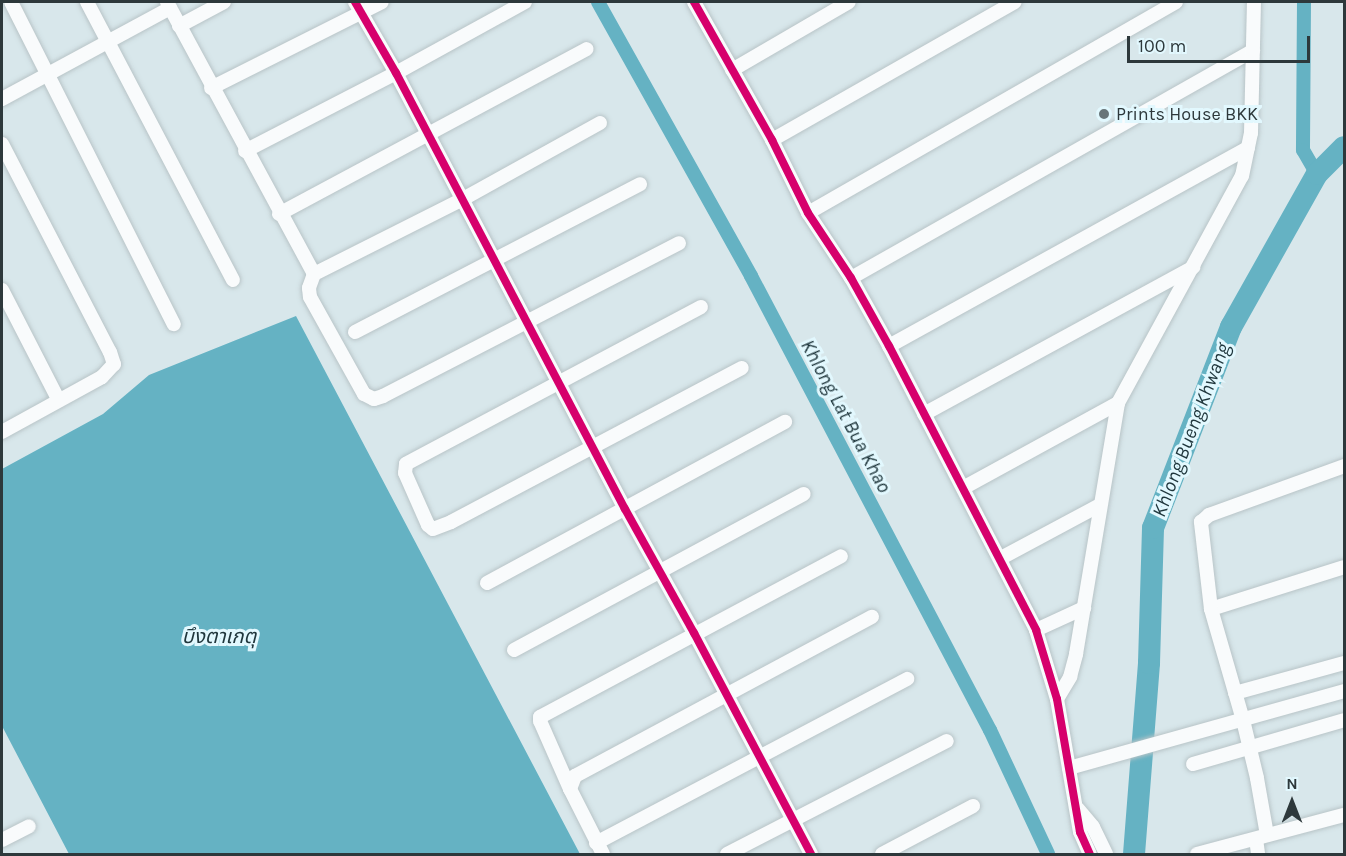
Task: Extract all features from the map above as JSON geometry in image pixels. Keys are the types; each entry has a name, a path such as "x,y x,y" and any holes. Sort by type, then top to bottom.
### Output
{"street":[{"path":"11,2 174,324"},
{"path":"87,2 233,280"},
{"path":"179,26 224,2"},
{"path":"211,88 358,7 382,2"},
{"path":"246,151 396,73 525,2"},
{"path":"694,2 772,140 808,213 851,278 889,346 1001,558 1036,630 1057,699 1077,807 1087,830 1106,855"},
{"path":"732,70 849,2"},
{"path":"772,140 1015,2"},
{"path":"808,213 1176,2"},
{"path":"1057,699 1073,666 1118,403 1242,176 1248,148 1254,2"},
{"path":"2,99 108,42 168,5 279,214 314,274"},
{"path":"358,7 396,73 461,200 811,855"},
{"path":"279,214 587,49"},
{"path":"851,278 1253,51"},
{"path":"600,123 461,200 314,274 309,288 310,297 364,394 369,399 383,396 679,243"},
{"path":"2,144 113,358 111,370 102,377 58,399 2,432"},
{"path":"889,346 1248,148"},
{"path":"355,332 640,184"},
{"path":"924,414 1194,267"},
{"path":"2,290 58,399"},
{"path":"701,307 406,464 405,472 428,525 433,529 446,525 742,368"},
{"path":"963,488 1118,403"},
{"path":"487,583 785,422"},
{"path":"1258,855 1261,837 1257,778 1211,609 1201,528 1205,518 1344,466"},
{"path":"514,650 804,494"},
{"path":"1001,558 1100,506"},
{"path":"841,556 540,717 540,722 570,789 600,849 760,756 907,679"},
{"path":"1211,609 1344,567"},
{"path":"1036,630 1084,608"},
{"path":"570,789 575,776 872,618"},
{"path":"1235,693 1344,663"},
{"path":"1069,768 1344,691"},
{"path":"1193,764 1344,720"},
{"path":"727,855 948,741"},
{"path":"882,855 974,806"},
{"path":"1197,855 1344,815"},
{"path":"2,840 29,826"},
{"path":"1087,830 1090,855"}],"water":[{"name":"บึงตาเกตุ","path":"296,316 580,854 69,854 2,726 2,469 103,414 149,375"}],"waterway":[{"name":"Khlong Lat Bua Khao","path":"598,2 751,276 990,730 1048,854"},
{"path":"1304,2 1303,150 1317,174"},
{"name":"Khlong Bueng Khwang","path":"1134,854 1149,663 1153,528 1231,327 1317,174 1344,147"}],"cycle path":[{"path":"355,2 396,73 625,509 694,633 811,854"},
{"path":"694,2 772,140 808,213 851,278 889,346 1036,630 1057,699 1080,832 1090,854"}],"place":[{"name":"Prints House BKK","path":"1104,114"}]}
